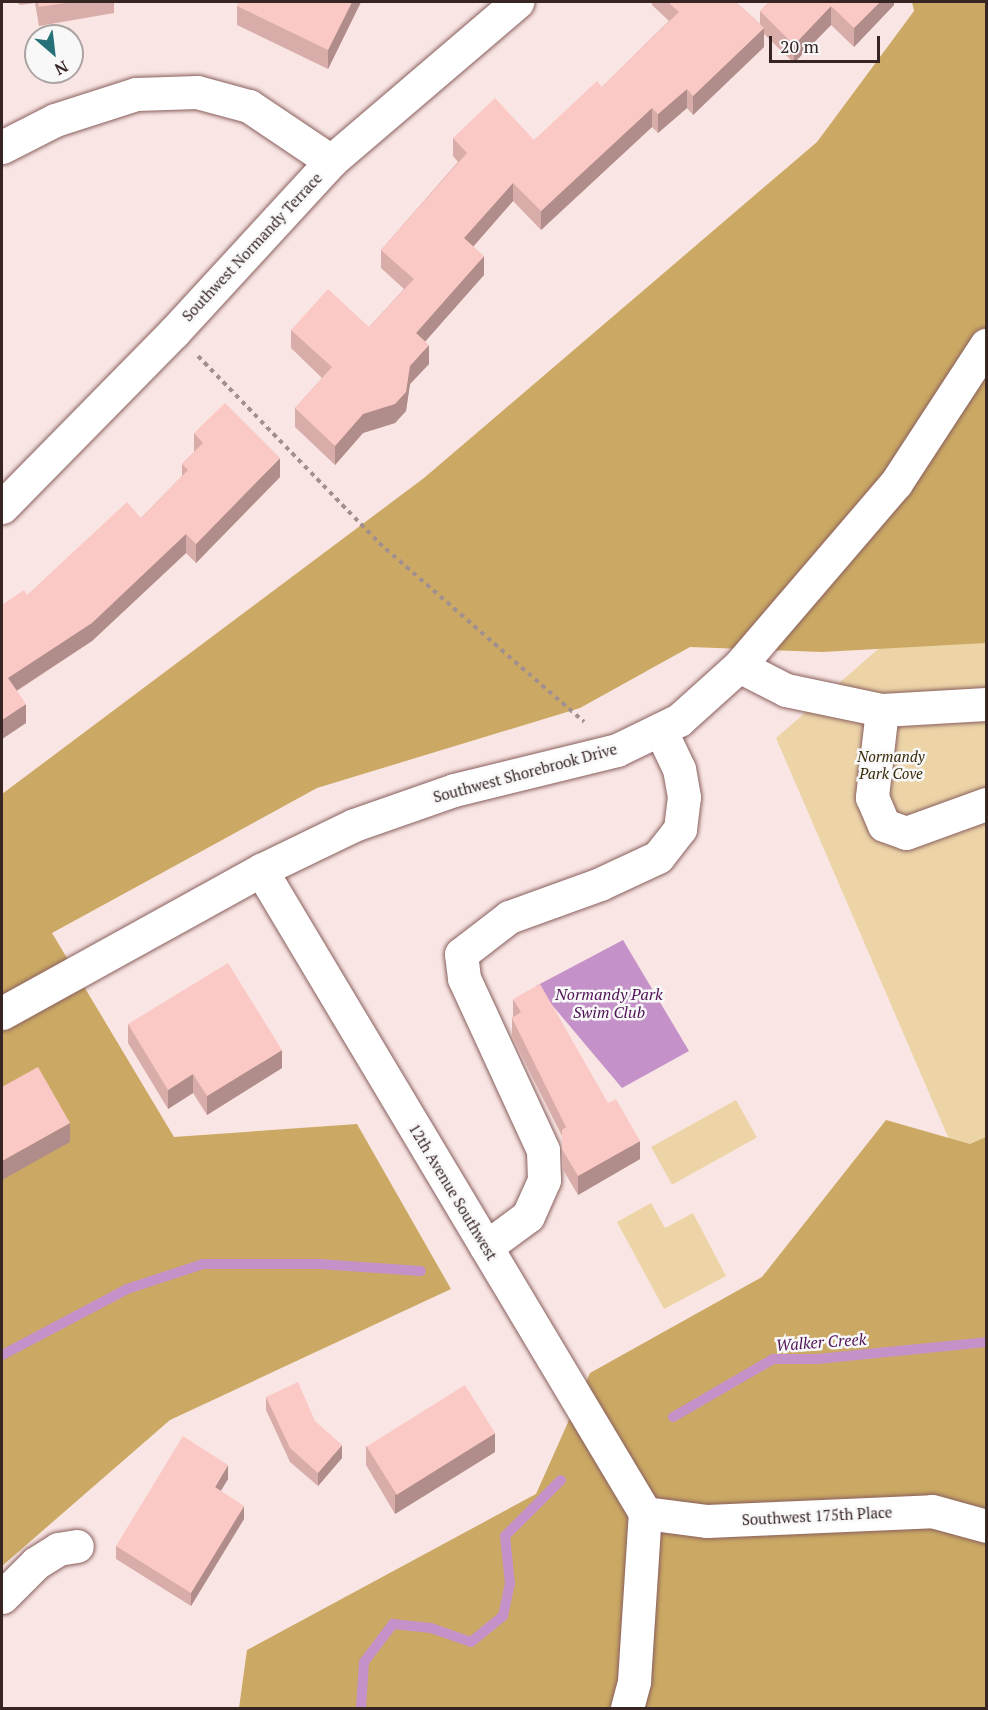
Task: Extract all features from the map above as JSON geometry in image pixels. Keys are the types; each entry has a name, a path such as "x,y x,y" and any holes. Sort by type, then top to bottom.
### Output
{"street":[{"name":"Southwest Normandy Terrace","path":"2,507 174,332 331,161 517,2"},
{"path":"2,147 55,120 136,93 197,92 249,106 331,161"},
{"name":"Southwest Shorebrook Drive","path":"2,1013 261,870 354,825 454,790 617,750 679,720 739,666 896,483 987,345"},
{"path":"739,666 786,690 882,710 987,704"},
{"path":"882,710 872,797 884,825 906,833 987,804"},
{"path":"486,1247 528,1216 544,1180 543,1150 464,978 461,954 508,917 600,884 658,856 680,829 684,797 679,769 660,729"},
{"name":"12th Avenue Southwest","path":"261,870 645,1514"},
{"name":"Southwest 175th Place","path":"645,1514 707,1521 932,1511 987,1526"},
{"path":"627,1708 634,1681 645,1514"},
{"path":"2,1597 36,1563 58,1549 77,1546"}],"path":[{"path":"174,332 379,543 617,750"}],"green space":[{"name":"Normandy Park Cove","path":"986,555 986,1225 776,738"},
{"path":"736,1100 757,1138 672,1185 651,1147"},
{"path":"651,1203 665,1228 693,1213 726,1276 664,1309 617,1222"}],"shaded area":[{"path":"912,2 986,2 986,643 822,652 690,647 580,708 317,788 52,933 174,1137 357,1124 451,1289 170,1420 2,1566 2,794 424,478 817,142 914,11"},
{"path":"886,1120 970,1144 986,1137 986,1708 239,1708 247,1650 536,1494 590,1373 762,1277"}],"water":[{"name":"Normandy Park Swim Club","path":"623,940 689,1051 622,1088 536,986"}],"building":[{"path":"38,2 72,2 39,7"},
{"path":"239,2 352,2 328,50 237,6"},
{"path":"668,2 736,2 764,28 693,96 687,89 658,114 652,108 541,211 513,183 464,238 484,256 416,333 429,345 410,366 406,392 395,404 363,414 335,446 295,408 332,367 291,330 328,289 369,327 414,279 381,250 467,153 453,138 495,98 534,140 597,81 602,87 679,12"},
{"path":"768,2 880,2 854,28 831,6 794,45 760,11"},
{"path":"225,403 280,458 196,544 186,534 92,623 8,678 26,704 2,720 2,605 24,590 27,595 127,502 141,518 188,470 182,464 203,443 194,433"},
{"path":"228,963 282,1050 207,1096 193,1074 168,1090 128,1024"},
{"path":"540,984 608,1103 616,1099 640,1141 578,1176 562,1149 562,1130 566,1127 512,1018 521,1012 513,999"},
{"path":"38,1067 70,1123 2,1161 2,1087"},
{"path":"298,1382 315,1421 342,1445 318,1473 290,1448 266,1397"},
{"path":"465,1385 495,1433 397,1495 367,1446"},
{"path":"183,1436 228,1465 215,1487 244,1506 191,1593 116,1546"}],"waterway":[{"path":"2,1355 127,1289 203,1264 319,1264 421,1271"},
{"name":"Walker Creek","path":"673,1417 773,1359 817,1359 986,1342"},
{"name":"Walker Creek","path":"361,1708 364,1662 393,1624 431,1628 471,1642 503,1616 510,1584 505,1536 561,1480"}]}
